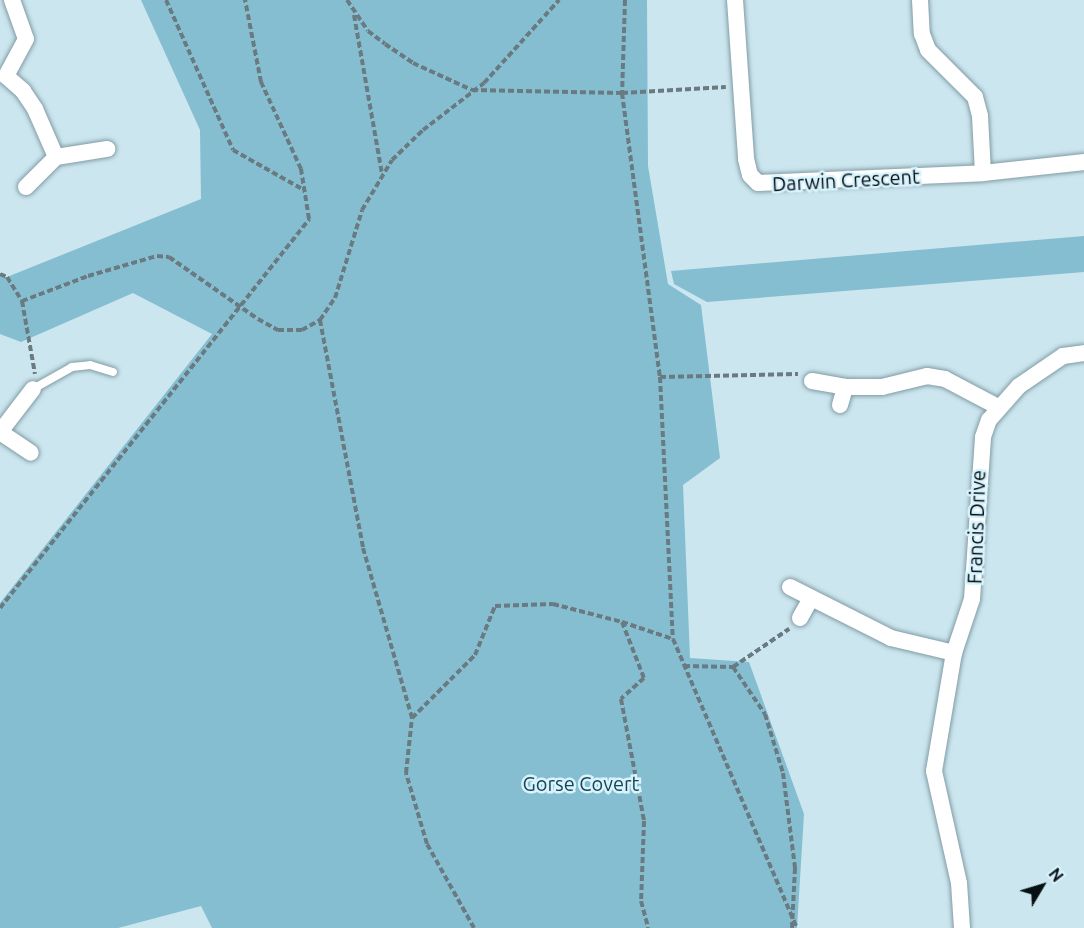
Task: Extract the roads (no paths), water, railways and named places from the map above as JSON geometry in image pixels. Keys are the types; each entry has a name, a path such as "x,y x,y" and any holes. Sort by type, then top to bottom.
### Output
{"street":[{"path":"12,0 26,39 3,77 23,91 35,109 56,157"},
{"name":"Darwin Crescent","path":"735,0 746,159 750,175 758,183 983,173 1084,162"},
{"path":"920,0 922,34 928,50 975,97 980,116 983,173"},
{"path":"26,187 56,157 107,149"},
{"name":"Francis Drive","path":"962,928 958,883 934,771 954,653 972,599 978,552 980,448 988,420 998,407 1044,367 1063,356 1084,353"},
{"path":"812,381 845,387 882,387 927,376 945,379 998,407"},
{"path":"840,405 845,387"},
{"path":"31,453 0,432 33,389"},
{"path":"790,586 891,638 954,653"},
{"path":"800,618 811,598"}],"lane":[{"path":"33,389 72,367 90,365 113,372"}],"park label":[{"name":"Gorse Covert","path":"581,783"}]}
